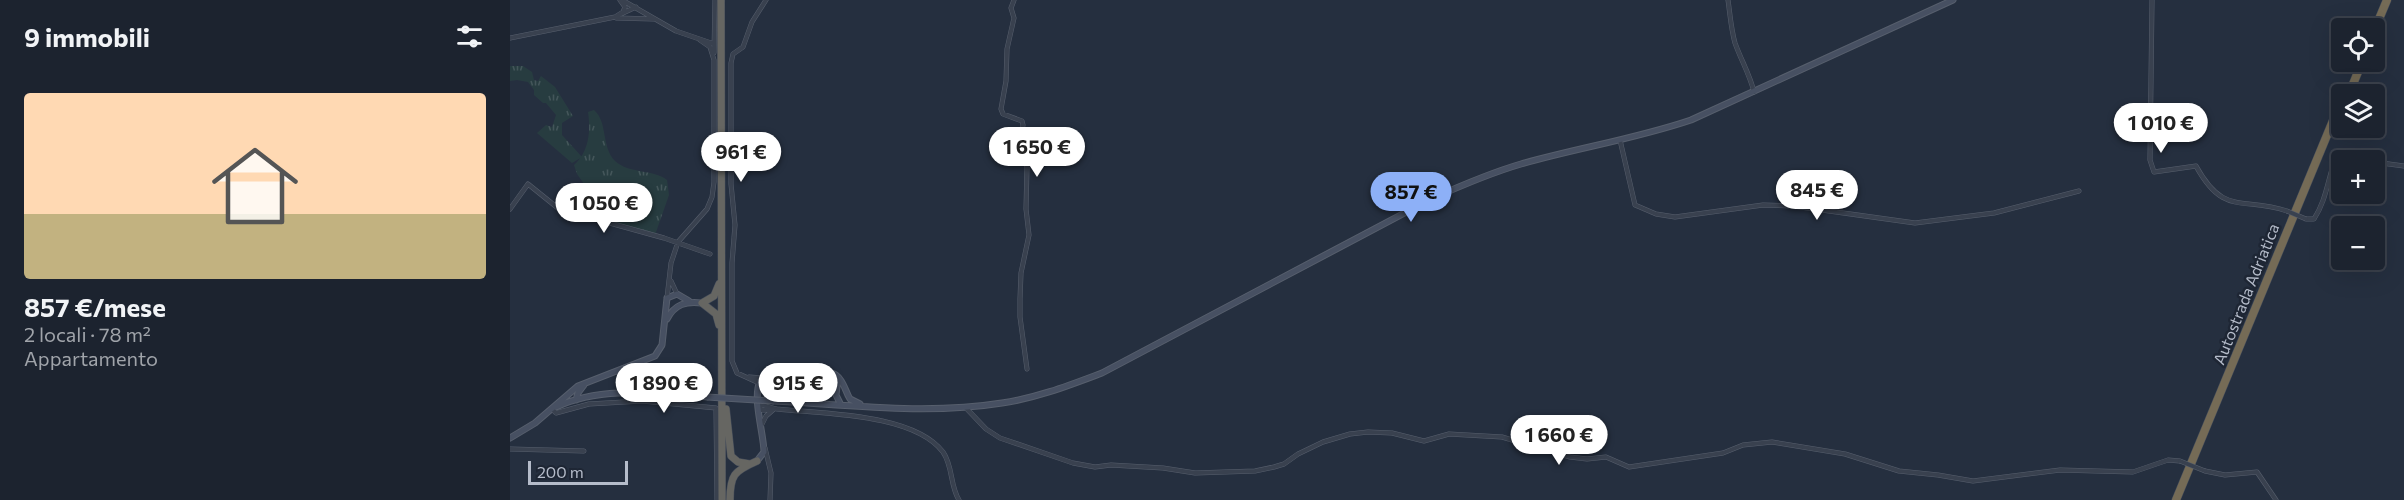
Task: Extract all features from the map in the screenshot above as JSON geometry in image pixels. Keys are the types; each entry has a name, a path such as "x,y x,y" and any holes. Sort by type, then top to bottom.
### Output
{"highway":[{"path":"724,0 726,500"},
{"path":"2374,18 2382,0"},
{"path":"2379,18 2387,0"},
{"name":"Autostrada Adriatica","path":"2176,500 2331,126"},
{"name":"Autostrada Adriatica","path":"2182,500 2331,138"},
{"path":"724,225 722,370 726,500"},
{"path":"702,303 708,301 717,292 722,266"},
{"path":"702,303 711,308 718,317 719,356 722,370"},
{"path":"726,410 731,456 738,462 754,463"},
{"path":"726,500 733,476 738,470 754,463"}],"main road":[{"path":"552,409 576,400 611,394 924,409 966,408 1029,398 1102,373 1422,204 1475,179 1521,164 1691,120 1953,0"},
{"path":"667,298 677,294 691,302"},
{"path":"667,298 681,304"},
{"path":"510,436 517,434 552,409 573,389 655,356 662,345 667,298"},
{"path":"665,323 673,310 681,304 702,303"},
{"path":"754,463 764,452 759,384 764,378 775,374 820,370 832,373 843,383 850,399 867,406"},
{"path":"838,378 836,395 841,405"},
{"path":"576,400 585,383"},
{"path":"573,389 573,396 576,400"},
{"path":"580,389 588,397"},
{"path":"841,405 846,393"},
{"path":"824,404 836,395"}],"street":[{"path":"621,0 636,6 676,31 714,44"},
{"path":"620,15 625,7 621,0"},
{"path":"667,298 678,242 701,216 712,197 715,0"},
{"path":"759,384 737,373 732,361 732,263 735,225 730,184 731,63 733,54 743,47 752,22 766,0"},
{"path":"1014,0 1011,8 1014,16 1007,49 1006,81 1001,109 1003,114 1022,120 1023,125 1018,161 1027,166 1026,209 1029,235 1021,273 1020,299 1027,369"},
{"path":"1728,0 1734,40 1755,92"},
{"path":"2152,0 2150,160 2154,172 2196,166 2216,195 2233,204 2270,205 2306,219 2314,219 2319,212 2331,174"},
{"path":"607,19 636,6"},
{"path":"510,38 626,17 633,15 636,6"},
{"path":"626,17 657,20"},
{"path":"706,43 714,29"},
{"path":"706,43 714,60"},
{"path":"1620,140 1635,205 1652,213 1675,217 1763,205 1793,206 1915,223 1994,213 2079,191"},
{"path":"2385,163 2404,166"},
{"path":"510,209 528,184 559,209 678,242 710,254"},
{"path":"670,274 671,284 677,294"},
{"path":"746,377 764,378"},
{"path":"552,409 560,413 589,404 642,401 716,408 717,500"},
{"path":"759,405 774,409 863,418 913,431 926,438 944,454 953,488 959,500"},
{"path":"966,408 986,429 1000,438 1073,464 1163,468 1184,473 1255,471 1274,467 1284,464 1298,454 1323,442 1350,434 1368,432 1392,434 1424,441 1449,434 1502,437 1570,458 1606,457 1629,467 1723,453 1743,445 1773,442 1845,454 1899,471 1938,474 1973,481 2060,470 2133,472 2162,462 2180,461 2205,471 2225,475 2257,472 2276,500"},
{"path":"761,427 766,416 774,409"},
{"path":"764,445 770,468 770,500"},
{"path":"510,449 584,451"},
{"path":"754,463 765,461 770,468"}],"green space":[{"path":"510,66 523,66 532,72 534,80 538,81 541,76 555,87 573,116 562,123 562,135 582,157 572,163 537,133 546,125 552,127 556,115 546,103 534,95 534,90 528,82 510,81"},
{"path":"594,110 601,121 608,149 615,161 627,168 655,174 667,180 669,195 655,235 592,215 591,211 597,202 577,174 574,165 586,148 589,134 588,112"}]}
